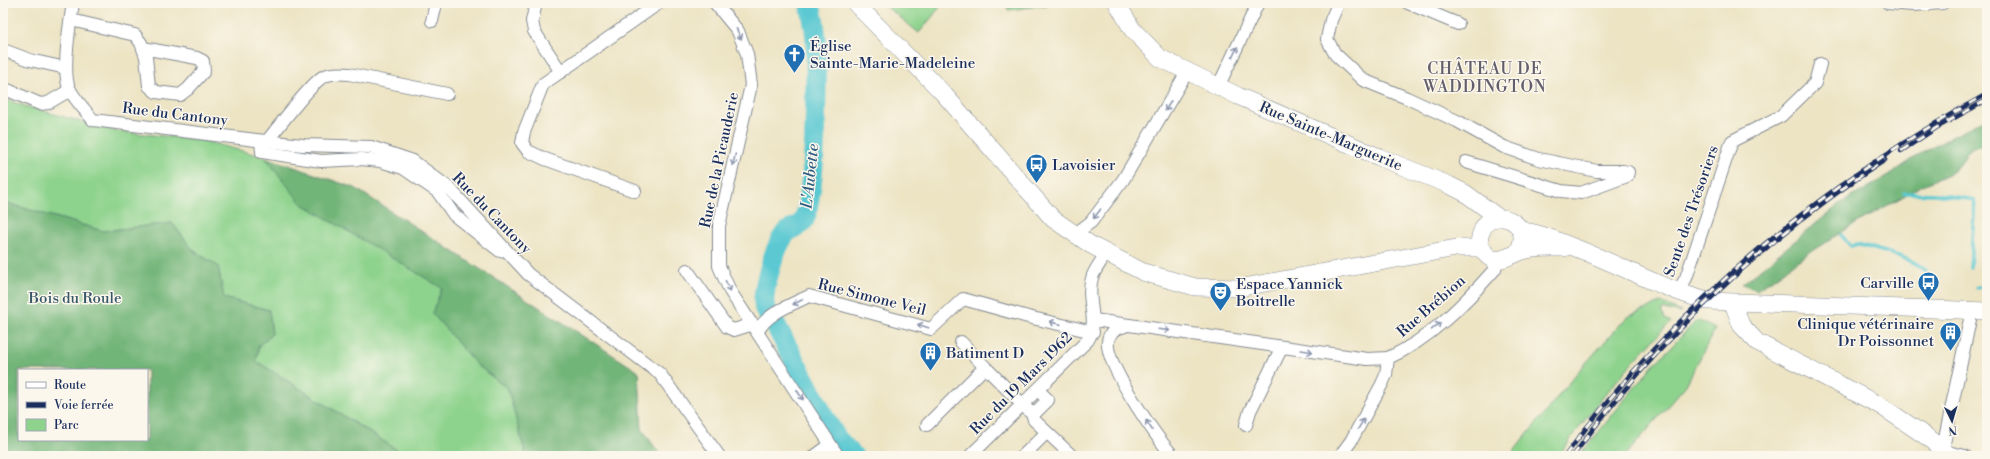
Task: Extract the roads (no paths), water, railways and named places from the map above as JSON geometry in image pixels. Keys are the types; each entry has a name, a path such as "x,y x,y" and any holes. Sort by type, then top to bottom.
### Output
{"main road":[{"path":"855,3 942,92 1053,218 1075,234 1106,253 1143,272 1178,284 1195,287 1238,288 1422,256 1456,248 1487,231 1504,218 1514,222 1521,231 1522,243 1516,254"},
{"name":"Rue Sainte-Marguerite","path":"1118,3 1132,29 1150,50 1160,58 1218,87 1379,157 1448,184 1475,199 1487,231"},
{"name":"Rue Sainte-Marguerite","path":"1127,3 1154,40 1187,72"},
{"path":"1487,231 1486,253 1497,260 1510,258 1516,254 1545,248 1578,248"},
{"path":"1521,231 1549,238 1578,248 1678,292 1707,301 1979,310"},
{"path":"1733,303 1741,325 1757,342 1881,406 1946,452"},
{"path":"1749,334 1752,303"}],"street":[{"path":"3,88 40,104 48,103 70,90 66,68 73,3"},
{"path":"432,21 436,3"},
{"path":"536,3 532,20 534,31 561,72"},
{"path":"635,191 545,159 528,151 522,143 524,132 543,84 658,3"},
{"name":"Rue de la Picauderie","path":"715,3 738,31 747,54 751,85 718,226 719,266 730,291 757,326 838,456"},
{"path":"1218,87 1258,3"},
{"path":"1338,3 1330,20 1327,39 1335,54 1363,80 1450,118 1504,147 1539,159 1597,171 1628,172 1627,176 1624,178 1611,181 1581,193 1561,191 1466,162"},
{"path":"1408,3 1458,24"},
{"path":"1888,3 1913,5 1943,3"},
{"path":"71,20 135,35 146,57 150,86 156,92 180,95 188,89 204,71 203,61 197,58 142,48"},
{"path":"3,50 30,60 66,68"},
{"name":"Sente des Trésoriers","path":"1678,292 1686,278 1732,141 1780,116 1815,83 1820,64"},
{"path":"1075,234 1091,222 1123,180 1187,72"},
{"path":"264,141 323,77 334,73 348,74 447,94"},
{"name":"Rue du Cantony","path":"70,90 92,120 264,141 262,152 289,157 321,161 362,159 380,161 403,168 438,192 454,215 495,248 506,254 509,252 528,274 660,374 719,456"},
{"path":"1106,253 1092,277 1090,302 1094,326 1126,326 1367,359 1388,358 1384,379 1365,418 1340,456"},
{"name":"Rue Brébion","path":"1388,358 1409,348 1449,315 1495,269 1497,260"},
{"path":"687,270 727,327 734,330 757,326"},
{"name":"Rue Simone Veil","path":"757,326 774,314 809,296 932,329 963,299 1028,317 1094,326"},
{"path":"1965,456 1946,452 1979,310"},
{"name":"Rue du 19 Mars 1962","path":"970,456 1088,340 1094,326"},
{"path":"1126,326 1113,331 1109,335 1107,342 1110,353 1127,388 1157,438 1172,456"},
{"path":"961,342 1033,415 1034,420 1046,433 1072,456"},
{"path":"1246,425 1250,410 1282,347"},
{"path":"927,425 985,368"},
{"path":"1033,415 1048,400 1038,390"},
{"path":"1023,456 1046,433"},
{"path":"814,456 830,445"}],"waterway":[{"name":"L'Aubette","path":"809,3 816,36 814,152 809,199 806,214 802,223 785,234 777,249 766,282 764,302 765,309 774,322 824,417 837,439 853,456"},
{"path":"1904,193 1936,194 1975,200 1970,267"},
{"path":"1841,235 1851,246 1857,244 1894,254 1920,266 1926,271"},
{"path":"1977,287 1987,288"}],"railway":[{"path":"1565,456 1608,400 1655,348 1704,298 1756,252 1810,208 1867,167 1926,129 1987,94"},
{"path":"1901,151 1936,128 1987,100"},
{"path":"1573,456 1639,373 1676,332 1716,294 1756,257 1798,222 1885,160"}],"place":[{"name":"Église Sainte-Marie-Madeleine","path":"794,74"},
{"name":"Lavoisier","path":"1037,184"},
{"name":"Carville","path":"1929,302"},
{"name":"Espace Yannick Boitrelle","path":"1220,312"},
{"name":"Clinique vétérinaire Dr Poissonnet","path":"1950,352"},
{"name":"Batiment D","path":"930,372"}],"district":[{"name":"CHÂTEAU DE WADDINGTON","path":"1485,77"}],"park label":[{"name":"Bois du Roule","path":"75,298"}]}
